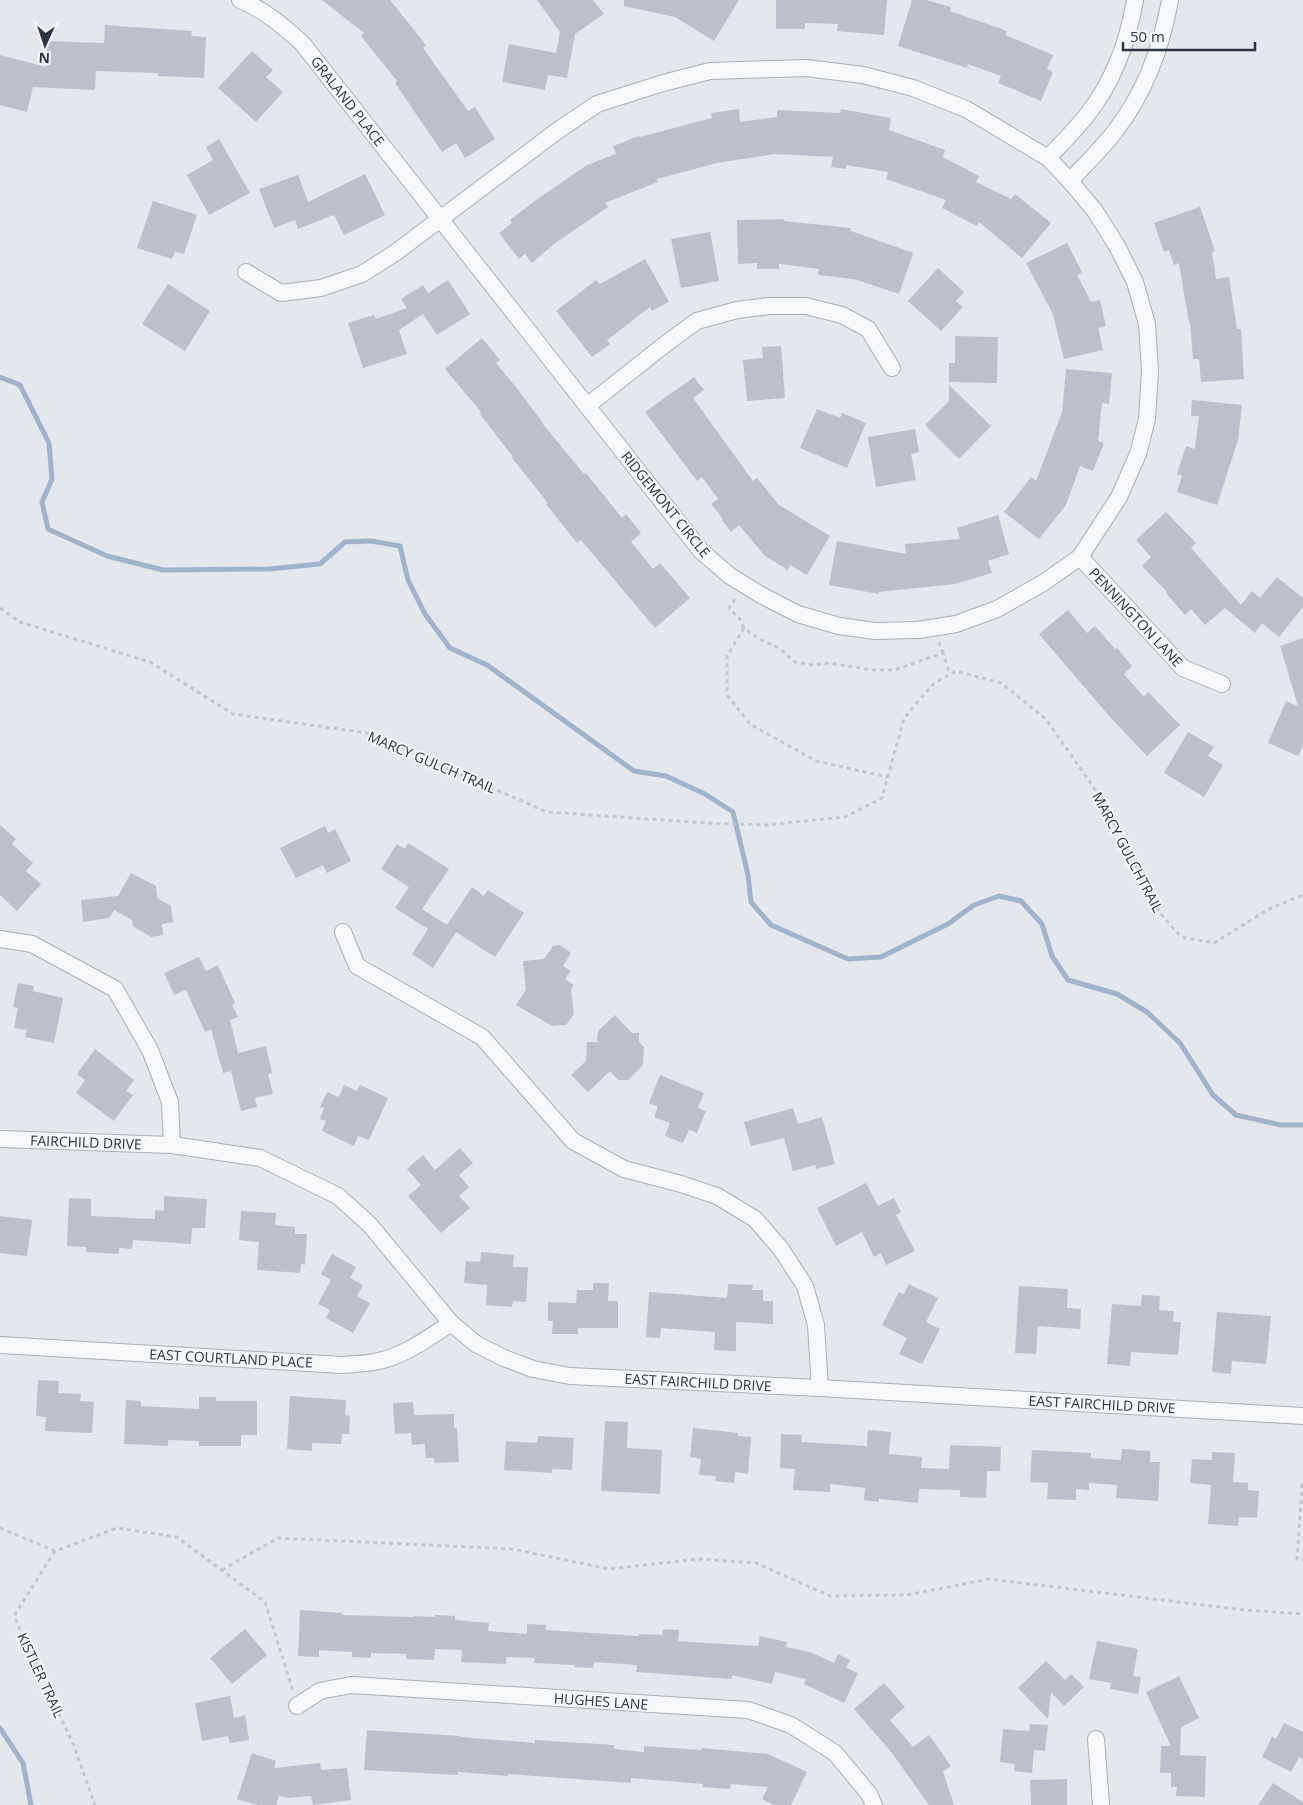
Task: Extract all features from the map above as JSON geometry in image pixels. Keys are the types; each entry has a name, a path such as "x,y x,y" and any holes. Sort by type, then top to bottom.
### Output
{"street":[{"name":"GRALAND PLACE","path":"240,0 258,8 282,25 302,43 441,220"},
{"path":"1048,158 1086,116 1104,91 1124,50 1135,0"},
{"path":"1070,181 1116,130 1129,110 1155,60 1166,24 1170,0"},
{"name":"RIDGEMONT CIRCLE","path":"806,68 871,77 913,88 966,109 1048,158 1095,211 1117,246 1135,282 1147,324 1150,370 1147,419 1138,454 1119,498 1080,557 1043,583 997,609 956,624 918,630 875,631 839,626 798,614 745,586 701,552 441,220 557,131 597,104 662,83 710,71 806,68"},
{"path":"246,272 281,293 321,288 362,274 441,220"},
{"path":"587,406 697,321 737,310 769,306 806,306 842,315 868,329 892,368"},
{"name":"PENNINGTON LANE","path":"1080,557 1182,668 1222,684"},
{"path":"343,932 357,966 482,1037 573,1141 624,1169 717,1196 755,1219 782,1249 805,1286 816,1325 820,1388"},
{"path":"0,940 32,944 115,989 150,1050 170,1102 172,1146"},
{"name":"FAIRCHILD DRIVE","path":"0,1139 172,1146"},
{"name":"EAST FAIRCHILD DRIVE","path":"172,1146 260,1158 338,1196 370,1226 451,1323 476,1344 504,1358 533,1369 570,1376 820,1388 1303,1416"},
{"name":"EAST COURTLAND PLACE","path":"0,1345 342,1365 374,1362 404,1352 418,1346 451,1323"},
{"name":"HUGHES LANE","path":"297,1706 320,1691 351,1686 748,1710 791,1725 835,1753 869,1794 874,1805"},
{"path":"1096,1739 1101,1805"}],"path":[{"path":"744,628 727,656 728,694 750,724 816,761 888,777 904,718 934,683 950,674 943,654 894,670 872,670 829,663 814,665 795,662 779,648 761,640 744,628 740,619 729,608 745,586"},
{"name":"MARCY GULCH TRAIL","path":"0,608 20,622 150,662 233,714 367,733 547,812 766,825 845,817 882,798 888,777"},
{"name":"MARCY GULCHTRAIL","path":"950,674 956,671 1001,683 1046,718 1103,801 1159,912 1181,937 1214,943 1269,909 1303,895"},
{"path":"1303,1485 1297,1559 1303,1560"},
{"path":"0,1528 55,1551 117,1528 177,1537 265,1602 297,1706"},
{"path":"222,1570 278,1538 512,1549 609,1569 699,1558 756,1563 830,1596 906,1595 989,1579 1244,1610 1303,1614"},
{"name":"KISTLER TRAIL","path":"55,1551 14,1616 74,1746 95,1805"}],"building":[{"path":"322,0 390,0 426,45 423,48 468,111 475,107 495,139 465,158 456,143 442,152 395,83 397,81 361,36 364,33"},
{"path":"537,0 593,0 604,14 575,34 567,78 548,75 545,90 502,82 509,44 556,53 560,32"},
{"path":"624,0 739,0 714,41 675,17 624,6"},
{"path":"776,0 887,0 884,35 837,31 838,24 805,23 805,29 776,29"},
{"path":"912,0 926,0 951,7 950,11 1007,31 1005,35 1053,55 1047,69 1053,72 1041,101 998,83 1001,76 968,64 967,68 898,46"},
{"path":"105,25 192,31 191,36 206,37 204,78 158,76 158,73 96,71 95,90 33,87 27,112 0,105 0,55 46,67 47,41 104,43"},
{"path":"252,51 273,70 266,77 283,92 256,122 218,88"},
{"path":"739,109 740,122 777,117 777,110 840,113 841,109 891,118 889,130 945,150 943,157 979,176 976,182 1011,199 1015,194 1051,223 1022,258 979,222 977,226 942,208 946,200 886,179 888,172 846,165 846,169 831,167 833,157 775,154 717,163 657,179 658,182 605,203 608,207 554,244 532,263 525,254 519,259 499,233 512,223 510,220 587,165 616,154 613,146 639,136 712,118 711,113"},
{"path":"219,139 250,193 209,215 187,175 213,160 206,147"},
{"path":"365,174 385,215 344,235 334,215 298,229 295,220 274,228 259,189 298,175 308,202"},
{"path":"153,201 197,215 184,254 175,251 172,259 137,248"},
{"path":"1200,207 1215,251 1212,252 1216,279 1229,277 1237,329 1241,329 1244,379 1201,382 1199,359 1193,359 1190,323 1179,263 1174,265 1169,250 1164,252 1154,223"},
{"path":"784,219 784,221 851,228 851,231 913,253 899,294 854,279 818,275 819,269 779,264 779,269 757,269 757,263 738,264 737,220"},
{"path":"710,232 719,281 681,288 671,239"},
{"path":"1067,243 1082,272 1077,275 1091,302 1100,300 1106,326 1098,328 1103,350 1064,359 1053,314 1026,263"},
{"path":"645,259 669,302 652,311 650,307 607,340 610,344 592,357 556,311 596,280 600,284"},
{"path":"938,268 964,292 956,301 963,307 941,331 908,301"},
{"path":"448,280 470,314 437,335 423,314 399,330 407,354 363,368 348,323 374,315 376,319 407,308 401,299 423,285 428,293"},
{"path":"168,284 210,311 185,351 142,324"},
{"path":"955,336 998,337 997,383 949,382 949,363 955,363"},
{"path":"482,338 500,360 496,363 542,423 622,518 626,514 641,533 631,542 653,569 660,563 690,598 655,628 581,540 577,543 479,413 481,412 445,369"},
{"path":"781,346 785,398 747,401 743,360 763,358 762,347"},
{"path":"1066,369 1112,373 1109,404 1102,403 1098,441 1104,443 1093,471 1080,466 1066,505 1039,539 1004,512 1031,477 1036,481 1062,412"},
{"path":"694,377 704,390 693,398 753,481 757,478 779,505 830,536 807,575 790,565 788,570 765,556 739,525 731,532 711,504 718,499 702,477 697,481 645,412"},
{"path":"949,385 991,426 959,459 925,425 949,401"},
{"path":"1192,400 1242,405 1238,440 1217,505 1177,492 1182,476 1177,474 1186,446 1195,449 1199,416 1191,416"},
{"path":"817,409 840,418 842,413 866,423 847,468 800,448"},
{"path":"915,429 919,452 911,454 916,480 876,487 868,437"},
{"path":"1166,512 1196,543 1191,548 1241,605 1252,591 1260,598 1277,577 1303,598 1303,607 1279,637 1262,623 1255,633 1225,608 1205,625 1191,609 1185,615 1167,592 1142,566 1151,557 1136,540"},
{"path":"998,515 1009,554 988,561 992,573 955,584 879,592 879,594 829,585 837,541 906,554 905,544 960,539 957,528"},
{"path":"1068,610 1087,633 1095,626 1115,649 1117,648 1132,666 1124,674 1144,697 1148,692 1180,725 1147,756 1110,717 1039,634"},
{"path":"1303,638 1303,746 1298,756 1268,743 1286,701 1298,706 1280,646"},
{"path":"1188,732 1214,747 1208,756 1223,765 1204,797 1164,773"},
{"path":"0,825 16,839 12,844 33,863 26,871 41,884 17,911 0,895"},
{"path":"325,826 328,833 335,829 351,861 327,873 323,865 296,878 280,848"},
{"path":"408,843 449,869 422,909 447,925 472,887 484,896 488,890 524,913 495,957 456,932 433,968 412,954 428,929 395,908 409,887 381,869 397,844 405,849"},
{"path":"131,873 156,886 157,898 171,906 173,922 162,924 163,935 151,937 133,926 132,920 114,910 109,918 83,922 81,900 118,896"},
{"path":"560,945 571,953 563,966 571,971 565,979 574,985 571,989 574,1014 566,1025 552,1026 516,1005 526,990 523,961 544,959 553,946"},
{"path":"199,957 206,971 218,965 235,1003 232,1005 238,1017 230,1020 238,1053 266,1046 272,1073 268,1074 273,1094 255,1098 257,1107 241,1111 231,1071 223,1073 211,1029 205,1032 186,990 174,995 164,973"},
{"path":"18,983 34,986 33,991 63,998 54,1043 25,1037 27,1030 14,1028 18,1008 13,1007"},
{"path":"615,1015 632,1033 639,1033 639,1042 644,1047 643,1065 628,1080 618,1080 610,1071 588,1092 571,1075 586,1061 587,1042 597,1042 598,1031"},
{"path":"95,1049 134,1080 126,1091 133,1095 114,1121 76,1093 85,1080 77,1074"},
{"path":"660,1075 704,1093 698,1108 706,1111 697,1133 689,1130 683,1143 665,1136 670,1123 654,1117 658,1107 649,1103"},
{"path":"344,1085 357,1091 360,1085 388,1098 369,1140 358,1136 354,1146 322,1131 326,1121 320,1119 324,1108 320,1107 327,1092 339,1097"},
{"path":"793,1108 798,1124 822,1117 835,1164 816,1169 815,1165 793,1171 784,1138 751,1146 744,1122"},
{"path":"460,1148 473,1163 459,1175 469,1187 459,1196 470,1208 441,1233 408,1196 421,1185 407,1169 423,1155 435,1170"},
{"path":"866,1183 878,1206 894,1198 901,1212 896,1215 915,1251 886,1265 881,1253 874,1257 862,1232 836,1246 817,1208"},
{"path":"164,1196 207,1199 205,1228 192,1228 191,1244 133,1240 132,1249 119,1248 119,1254 86,1252 86,1247 67,1246 69,1198 91,1199 91,1216 155,1219 155,1210 164,1211"},
{"path":"241,1211 276,1213 275,1225 295,1227 295,1234 307,1234 305,1265 301,1263 300,1273 257,1270 259,1242 239,1240"},
{"path":"0,1216 32,1220 27,1256 0,1253"},
{"path":"481,1252 514,1255 513,1267 528,1267 526,1302 513,1301 512,1307 486,1305 487,1285 464,1283 466,1261 480,1262"},
{"path":"332,1254 356,1267 350,1278 363,1285 357,1296 370,1303 353,1333 326,1318 330,1310 318,1304 331,1280 321,1274"},
{"path":"593,1283 609,1283 608,1301 618,1301 618,1328 578,1328 578,1334 552,1334 553,1321 548,1321 548,1302 576,1303 577,1290 593,1290"},
{"path":"728,1284 753,1285 752,1290 763,1290 763,1301 773,1301 773,1324 736,1322 736,1351 714,1350 715,1332 661,1328 660,1338 646,1337 649,1292 727,1298"},
{"path":"909,1284 938,1298 926,1322 940,1329 922,1364 899,1354 907,1338 882,1325 899,1292 904,1294"},
{"path":"1019,1286 1068,1289 1067,1308 1081,1309 1080,1329 1038,1326 1036,1354 1015,1353"},
{"path":"1142,1295 1160,1296 1159,1310 1174,1311 1173,1322 1181,1322 1178,1355 1131,1352 1130,1366 1107,1364 1112,1304 1141,1306"},
{"path":"1217,1312 1271,1316 1266,1364 1232,1361 1231,1374 1212,1372"},
{"path":"38,1380 59,1381 58,1393 81,1394 80,1401 94,1402 92,1433 45,1431 46,1417 36,1416"},
{"path":"290,1396 346,1400 345,1415 350,1416 349,1434 342,1434 341,1444 312,1443 312,1451 287,1449"},
{"path":"199,1397 216,1397 216,1401 257,1401 257,1435 241,1435 241,1446 199,1446 199,1441 168,1440 168,1446 124,1444 126,1400 141,1401 141,1406 199,1409"},
{"path":"413,1402 414,1415 454,1414 454,1428 457,1428 459,1462 434,1463 434,1458 426,1458 425,1444 412,1445 411,1433 395,1434 393,1403"},
{"path":"605,1421 628,1422 627,1448 662,1450 660,1494 601,1491"},
{"path":"693,1428 738,1433 738,1436 751,1437 748,1474 735,1472 734,1483 715,1481 716,1476 699,1475 701,1459 690,1457"},
{"path":"868,1430 891,1432 889,1454 922,1457 921,1468 949,1469 950,1445 1001,1447 1000,1471 987,1471 986,1498 960,1497 960,1490 919,1489 918,1503 879,1499 879,1502 864,1500 865,1488 830,1484 830,1492 793,1490 795,1469 780,1468 781,1434 802,1435 801,1442 867,1446"},
{"path":"538,1436 574,1438 572,1470 552,1469 552,1473 504,1470 506,1441 537,1443"},
{"path":"1122,1449 1150,1451 1150,1462 1160,1462 1158,1501 1116,1498 1117,1485 1089,1483 1089,1490 1076,1489 1076,1500 1047,1499 1048,1483 1030,1482 1032,1450 1091,1453 1091,1458 1121,1460"},
{"path":"1212,1452 1235,1453 1233,1482 1248,1483 1248,1490 1259,1491 1257,1518 1239,1517 1238,1526 1208,1524 1211,1485 1190,1483 1192,1459 1212,1460"},
{"path":"300,1610 342,1613 342,1615 455,1616 455,1620 489,1623 488,1631 527,1634 527,1624 546,1625 546,1630 639,1636 639,1634 662,1635 663,1629 679,1630 678,1641 758,1646 760,1636 787,1642 786,1647 810,1652 834,1663 838,1654 850,1660 846,1668 858,1673 844,1703 804,1684 806,1679 775,1672 772,1684 732,1675 732,1679 636,1672 637,1665 594,1662 593,1668 574,1667 575,1665 534,1663 535,1658 506,1657 506,1664 461,1662 462,1650 435,1649 434,1660 406,1659 406,1654 371,1653 371,1658 352,1657 352,1652 319,1650 319,1657 298,1656"},
{"path":"245,1629 267,1655 232,1684 210,1658"},
{"path":"1097,1641 1138,1649 1133,1676 1141,1677 1138,1694 1110,1689 1111,1683 1089,1679"},
{"path":"1046,1661 1065,1680 1071,1674 1084,1687 1064,1706 1051,1692 1048,1719 1018,1688"},
{"path":"1179,1676 1199,1718 1181,1727 1180,1755 1206,1756 1205,1797 1176,1796 1177,1787 1171,1787 1171,1773 1160,1773 1161,1746 1171,1746 1146,1692"},
{"path":"884,1683 905,1707 890,1720 913,1747 929,1735 951,1766 943,1772 954,1805 929,1805 892,1753 854,1709"},
{"path":"230,1696 234,1718 245,1715 249,1740 230,1743 228,1736 202,1741 195,1703"},
{"path":"1284,1723 1303,1732 1303,1759 1299,1757 1291,1772 1262,1757 1272,1737 1276,1739"},
{"path":"1030,1724 1048,1725 1045,1751 1034,1750 1032,1773 1014,1771 1015,1764 1000,1762 1003,1729 1029,1731"},
{"path":"367,1730 535,1743 535,1740 614,1745 614,1749 644,1752 644,1746 701,1750 702,1748 768,1754 807,1772 791,1805 774,1805 762,1799 768,1787 731,1784 730,1789 702,1787 703,1784 631,1778 631,1783 508,1774 508,1776 458,1772 458,1775 364,1770"},
{"path":"252,1753 276,1761 274,1768 320,1763 321,1770 347,1768 351,1800 313,1805 311,1796 288,1798 279,1795 276,1805 258,1805 237,1799"},
{"path":"1067,1779 1067,1805 1031,1805 1030,1780"},
{"path":"1273,1783 1303,1802 1303,1805 1258,1805"}],"waterway":[{"path":"0,377 20,385 49,443 52,479 42,502 48,529 107,556 163,570 269,569 320,564 345,542 371,541 400,546 408,580 425,614 450,648 487,665 634,771 666,776 705,794 733,812 748,875 751,902 771,925 848,959 881,957 948,924 974,905 999,896 1021,901 1042,924 1052,956 1068,980 1117,994 1147,1012 1180,1043 1213,1095 1236,1115 1281,1125 1303,1125"},
{"path":"0,1728 23,1763 31,1805"}]}
